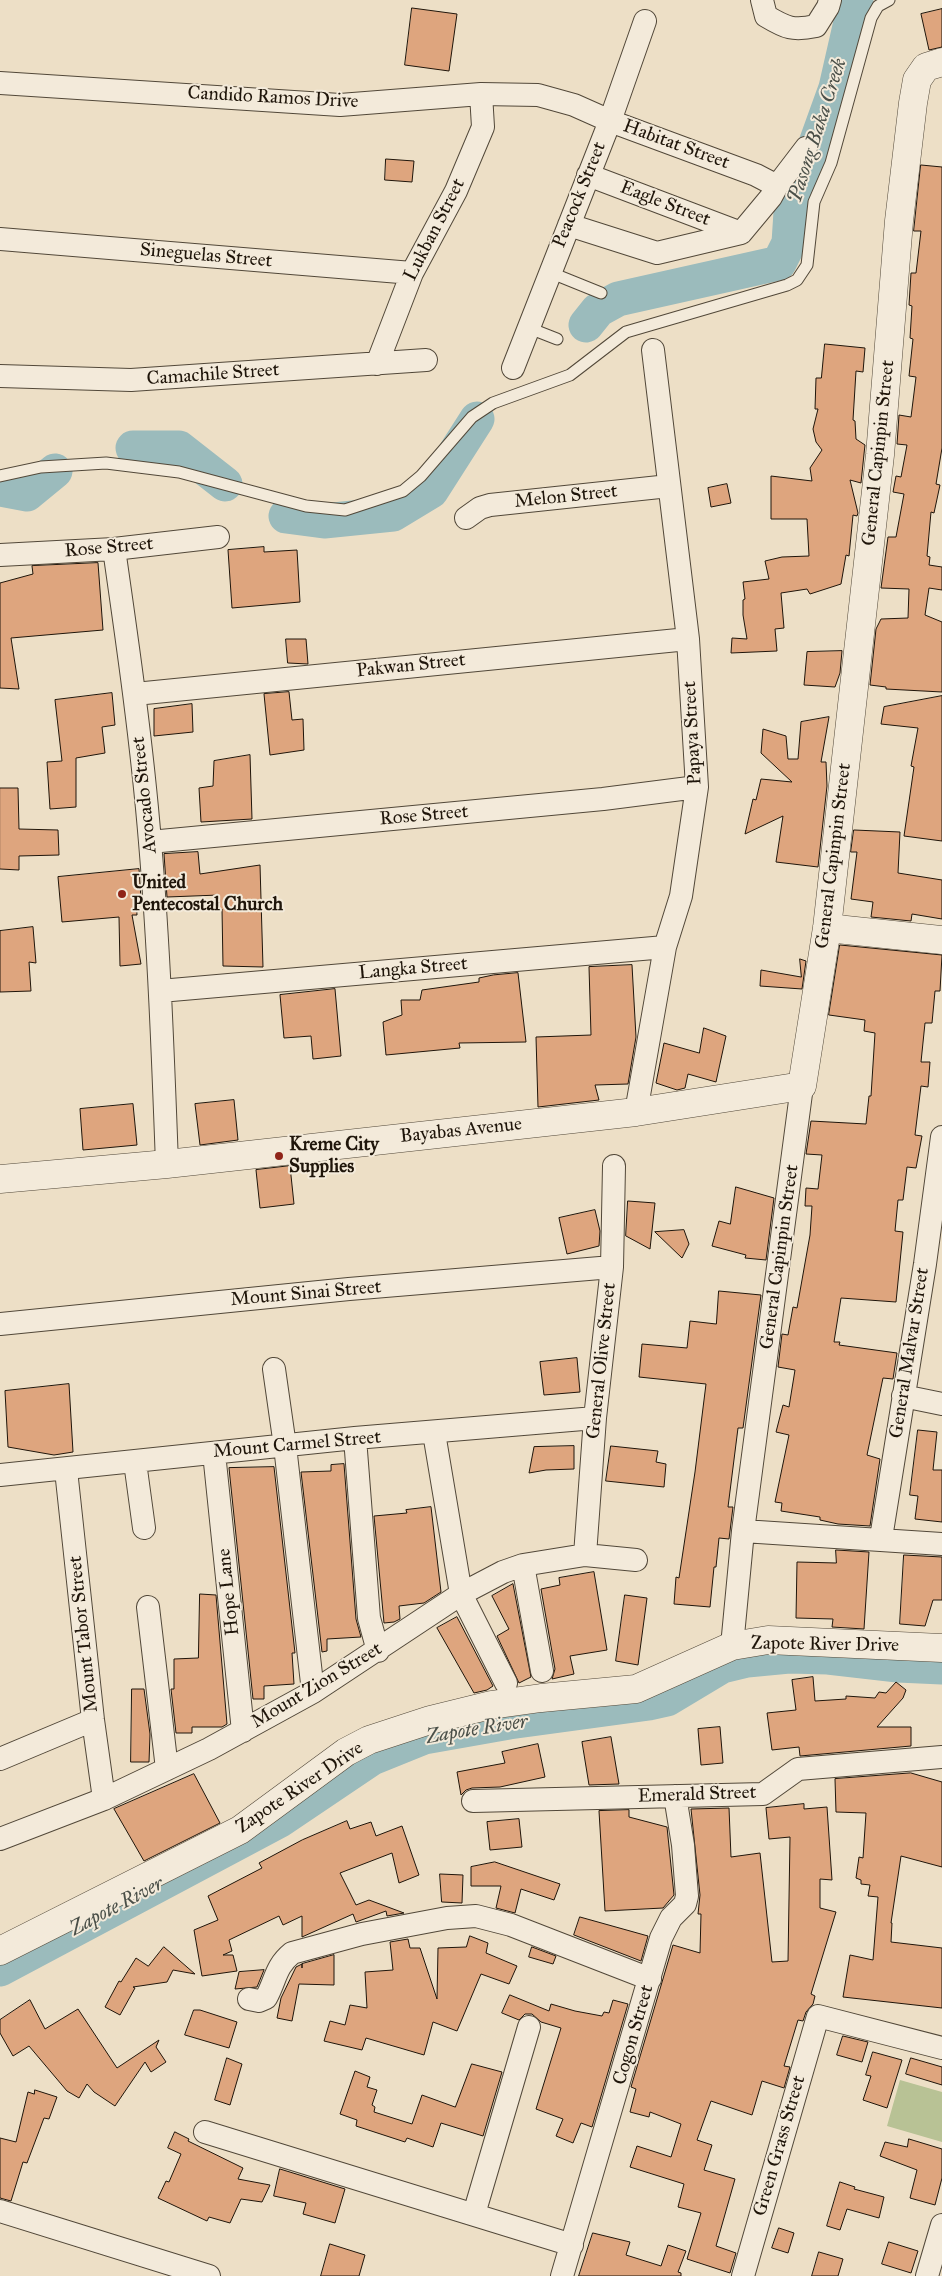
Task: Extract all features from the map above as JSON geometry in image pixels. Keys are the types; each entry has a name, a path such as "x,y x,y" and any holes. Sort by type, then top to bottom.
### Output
{"street":[{"path":"762,0 766,16 782,26 798,30 816,26 828,7 830,0"},
{"name":"Peacock Street","path":"513,368 549,272 610,121 645,20"},
{"name":"General Capinpin Street","path":"732,1646 743,1531 802,1086 827,928 879,465 899,221 914,96 917,80 934,64"},
{"name":"Candido Ramos Drive","path":"0,83 340,105 481,94 538,95 574,106"},
{"name":"Lukban Street","path":"377,364 412,273 456,191 483,127 481,94"},
{"name":"Habitat Street","path":"574,106 756,175 777,186"},
{"path":"569,225 657,253 741,233 772,197 777,186 806,148"},
{"name":"Eagle Street","path":"588,174 741,233"},
{"name":"Sineguelas Street","path":"0,239 412,273"},
{"name":"Papaya Street","path":"636,1112 666,947 681,896 698,787 688,639 653,350"},
{"name":"Camachile Street","path":"0,376 131,380 426,360"},
{"name":"Melon Street","path":"466,518 480,508 490,505 669,486"},
{"name":"Rose Street","path":"0,555 114,549 218,537"},
{"name":"Avocado Street","path":"114,549 135,694 150,842 160,991 167,1164"},
{"name":"Pakwan Street","path":"135,694 688,639"},
{"name":"Rose Street","path":"150,842 602,799 698,787"},
{"path":"827,928 942,940"},
{"name":"Langka Street","path":"160,991 666,947"},
{"name":"Bayabas Avenue","path":"0,1179 167,1164 636,1112 802,1086"},
{"name":"General Malvar Street","path":"881,1538 903,1396 934,1265 942,1137"},
{"name":"General Olive Street","path":"585,1555 595,1418 612,1267 614,1166"},
{"name":"Mount Sinai Street","path":"0,1324 349,1289 612,1267"},
{"path":"274,1369 285,1446 313,1692"},
{"path":"903,1396 942,1404"},
{"name":"Mount Carmel Street","path":"0,1475 66,1470 214,1452 355,1438 434,1433 595,1418"},
{"path":"434,1433 461,1594 506,1684"},
{"path":"355,1438 369,1618 378,1650"},
{"name":"Hope Lane","path":"214,1452 243,1731"},
{"path":"135,1462 144,1528"},
{"name":"Mount Tabor Street","path":"66,1470 93,1720 104,1799"},
{"path":"743,1531 881,1538 942,1544"},
{"name":"Mount Zion Street","path":"0,1839 104,1799 243,1731 313,1692 461,1594 503,1572 523,1565 585,1555 636,1560"},
{"path":"523,1565 542,1670"},
{"path":"148,1607 167,1769"},
{"name":"Zapote River Drive","path":"0,1951 240,1830 346,1752 369,1740 430,1720 491,1705 636,1688 732,1646 768,1640 942,1648"},
{"path":"0,1759 93,1720"},
{"name":"Emerald Street","path":"473,1801 763,1794 798,1769 942,1757"},
{"name":"Cogon Street","path":"562,2276 666,1927 685,1904 688,1896 683,1845 675,1796"},
{"path":"249,1999 259,2001 266,1998 277,1970 292,1952 362,1934 462,1916 490,1918 510,1924 650,1979"},
{"name":"Green Grass Street","path":"742,2276 818,2016 942,2048"},
{"path":"474,2214 529,2027"},
{"path":"205,2132 572,2245"},
{"path":"0,2211 209,2276"},
{"path":"927,2276 942,2225"}],"lane":[{"path":"0,476 41,467 106,463 179,472 306,506 345,510 403,491 421,476 472,417 493,403 570,375 626,332 787,285 797,280 807,265 814,202 831,163 871,18 878,6 889,0"},
{"path":"549,272 600,293"},
{"path":"529,328 557,339"}],"green space":[{"path":"900,2080 942,2092 942,2142 887,2126"}],"building":[{"path":"412,8 457,14 449,71 405,65"},
{"path":"942,9 942,47 929,50 921,14"},
{"path":"386,159 414,161 412,182 385,180"},
{"path":"921,165 942,167 942,448 936,484 940,485 934,513 931,512 927,556 930,557 929,565 942,567 942,590 929,588 925,615 942,622 942,692 886,689 886,687 870,685 876,629 881,619 908,618 909,589 881,588 888,537 896,537 904,494 893,492 896,476 901,477 907,445 897,444 899,415 911,417 916,377 909,376 913,339 910,338 912,306 909,305 911,273 916,273 921,231 914,231"},
{"path":"825,344 865,348 863,372 856,371 853,420 855,421 856,439 865,445 861,483 850,480 858,513 857,516 853,515 849,556 846,555 841,584 810,594 807,589 781,593 784,628 775,629 777,651 731,653 732,638 747,639 743,615 743,600 745,599 743,582 769,579 765,561 782,557 809,556 807,519 771,519 771,476 812,481 810,468 822,450 816,442 813,429 818,409 815,409 816,378 821,378"},
{"path":"727,484 731,503 711,507 708,488"},
{"path":"264,547 264,552 297,550 300,602 232,608 228,550"},
{"path":"98,563 103,630 11,638 19,689 0,688 0,583 33,574 32,566"},
{"path":"286,639 306,639 308,664 288,663"},
{"path":"842,651 840,673 835,687 804,685 807,652"},
{"path":"289,692 292,720 303,719 304,750 270,755 264,694"},
{"path":"112,693 115,725 102,727 105,753 76,758 76,807 50,809 47,762 62,761 55,700"},
{"path":"942,696 942,841 904,836 914,767 911,766 918,728 881,724 884,707"},
{"path":"192,704 193,732 154,736 154,709"},
{"path":"829,717 821,762 826,762 827,786 818,867 776,862 783,816 745,834 753,799 756,800 761,779 792,782 761,753 763,729 786,736 788,759 798,759 801,722"},
{"path":"250,755 252,819 201,822 199,788 213,786 214,761"},
{"path":"0,788 18,788 19,829 58,830 59,855 19,856 19,870 0,869"},
{"path":"854,830 900,832 898,873 942,880 942,919 912,914 911,921 871,917 873,902 851,899 857,852 851,852"},
{"path":"198,852 200,874 260,865 263,967 223,966 222,909 219,909 219,895 167,897 164,854"},
{"path":"139,869 141,899 136,899 137,915 132,915 141,964 120,966 119,917 62,922 58,877"},
{"path":"33,927 36,963 29,962 31,991 0,992 0,931"},
{"path":"840,945 942,955 940,991 935,991 932,1023 925,1023 921,1062 930,1062 928,1087 921,1086 915,1135 922,1136 916,1168 907,1167 903,1200 898,1200 895,1231 903,1232 896,1302 841,1298 834,1342 840,1342 839,1345 897,1353 893,1379 883,1378 867,1455 880,1459 870,1526 838,1524 820,1520 820,1517 781,1511 782,1503 775,1502 789,1435 776,1432 783,1405 789,1407 795,1370 778,1367 782,1334 788,1335 793,1307 797,1308 810,1235 812,1206 805,1206 806,1188 818,1189 822,1155 806,1154 811,1121 866,1124 869,1096 871,1096 875,1033 864,1031 865,1020 829,1015"},
{"path":"800,959 806,961 802,989 760,986 761,970 801,977"},
{"path":"632,965 636,1037 628,1084 595,1085 599,1100 538,1107 536,1037 591,1035 589,967"},
{"path":"518,973 526,1042 459,1043 460,1048 386,1055 383,1022 402,1015 401,1000 420,1000 422,990 479,982 479,978 493,975"},
{"path":"335,989 341,1056 313,1059 311,1036 284,1038 280,995"},
{"path":"704,1028 726,1036 716,1082 688,1074 685,1088 677,1090 656,1083 664,1043 699,1053"},
{"path":"234,1100 238,1140 200,1145 195,1104"},
{"path":"133,1104 137,1145 83,1150 80,1109"},
{"path":"290,1166 294,1204 260,1208 256,1170"},
{"path":"736,1187 774,1198 766,1260 745,1258 746,1255 712,1246 719,1221 730,1224"},
{"path":"628,1201 655,1203 650,1249 626,1236"},
{"path":"595,1210 600,1231 599,1246 567,1254 559,1218"},
{"path":"684,1230 689,1244 682,1258 655,1232"},
{"path":"719,1291 761,1295 743,1428 738,1428 728,1507 733,1507 729,1539 719,1538 710,1607 674,1604 676,1577 679,1578 706,1384 639,1377 642,1344 687,1348 690,1321 716,1324"},
{"path":"577,1358 580,1392 544,1395 540,1362"},
{"path":"69,1384 73,1452 54,1455 8,1447 5,1391"},
{"path":"918,1430 937,1432 933,1470 942,1470 942,1522 915,1519 918,1496 910,1495"},
{"path":"574,1446 574,1469 529,1473 534,1447"},
{"path":"611,1446 658,1451 656,1462 666,1464 664,1487 606,1481"},
{"path":"344,1464 356,1619 361,1637 327,1639 327,1651 322,1652 301,1472 331,1471 331,1465"},
{"path":"274,1467 295,1653 292,1653 294,1684 264,1686 264,1699 253,1699 229,1468"},
{"path":"431,1507 441,1592 424,1603 399,1606 400,1619 384,1623 374,1516 407,1513 406,1510"},
{"path":"836,1550 869,1552 864,1629 832,1627 833,1619 796,1618 797,1562 836,1563"},
{"path":"904,1555 942,1557 942,1600 933,1600 925,1626 900,1624"},
{"path":"594,1572 607,1650 570,1656 574,1674 552,1679 555,1669 541,1589 560,1585 559,1578"},
{"path":"513,1584 531,1677 519,1683 497,1636 509,1629 492,1596"},
{"path":"200,1594 216,1595 227,1724 222,1727 192,1727 192,1733 176,1733 171,1689 174,1689 174,1659 198,1658"},
{"path":"625,1595 647,1598 638,1665 616,1661"},
{"path":"457,1617 493,1686 487,1690 474,1693 437,1628"},
{"path":"813,1677 815,1701 846,1699 846,1696 875,1698 879,1692 886,1693 896,1682 906,1690 903,1698 877,1727 911,1727 911,1746 800,1756 799,1747 772,1750 767,1713 796,1710 792,1680"},
{"path":"132,1689 144,1689 150,1734 149,1762 131,1762"},
{"path":"720,1727 723,1763 701,1765 698,1729"},
{"path":"611,1737 619,1784 589,1785 582,1742"},
{"path":"538,1744 545,1777 500,1787 472,1788 466,1790 461,1795 457,1772 505,1763 502,1752"},
{"path":"911,1773 942,1782 942,1867 901,1856 891,1923 891,1942 942,1948 942,2008 843,1997 850,1955 873,1960 878,1897 868,1896 870,1885 861,1884 861,1880 856,1878 859,1857 863,1858 866,1813 836,1812 835,1779"},
{"path":"194,1774 220,1823 144,1861 114,1809"},
{"path":"804,1804 804,1809 827,1807 832,1880 820,1879 820,1908 836,1912 811,1994 815,1996 813,2004 806,2012 803,2021 798,2020 784,2066 790,2067 784,2088 762,2081 752,2115 711,2101 697,2140 712,2145 704,2170 735,2179 716,2246 736,2253 730,2273 687,2259 701,2213 678,2207 684,2184 630,2167 637,2146 671,2157 681,2124 650,2112 649,2117 630,2112 636,2089 631,2087 673,1945 700,1953 701,1914 698,1914 700,1895 691,1809 729,1808 731,1857 760,1853 772,1962 788,1961 790,1837 769,1839 766,1808"},
{"path":"629,1810 629,1817 667,1827 674,1895 663,1908 605,1911 599,1811"},
{"path":"519,1819 522,1847 490,1850 487,1822"},
{"path":"347,1821 350,1829 371,1822 376,1836 402,1826 419,1875 399,1883 392,1853 340,1873 356,1905 369,1900 404,1913 387,1916 386,1911 356,1922 353,1914 302,1937 302,1916 283,1925 279,1916 229,1940 232,1951 223,1955 233,1955 237,1971 202,1976 194,1930 218,1920 208,1896 262,1868 259,1863 302,1840"},
{"path":"495,1862 560,1884 554,1900 521,1889 515,1913 496,1908 501,1886 471,1886 471,1867"},
{"path":"440,1874 463,1875 462,1903 442,1902"},
{"path":"580,1917 648,1936 641,1961 574,1935"},
{"path":"470,1936 488,1943 486,1953 517,1966 509,1984 481,1974 457,2031 433,2022 424,2055 366,2038 362,2050 324,2041 330,2021 345,2025 350,2005 367,2008 365,1972 393,1970 390,1942 408,1939 410,1948 420,1948 437,1999 438,1948 466,1947"},
{"path":"164,1947 195,1974 173,1970 167,1982 133,1987 135,1988 120,2015 105,2007 119,1981 121,1982 136,1958 148,1966"},
{"path":"532,1947 556,1956 553,1964 529,1957"},
{"path":"334,1955 334,1985 299,1984 292,2021 277,2018 281,1998 296,1967"},
{"path":"264,1970 257,1987 235,1989 239,1972"},
{"path":"510,1995 549,2011 551,2004 602,2016 604,2012 609,2013 613,2000 628,2004 592,2127 581,2123 573,2143 556,2136 563,2119 536,2109 561,2028 541,2022 532,2014 525,2014 519,2020 502,2013"},
{"path":"30,2000 45,2029 78,2009 117,2068 159,2040 156,2047 166,2062 151,2072 145,2062 115,2106 94,2092 87,2084 79,2098 67,2091 29,2046 13,2056 0,2033 0,2020"},
{"path":"194,2010 200,2010 237,2022 229,2048 185,2035"},
{"path":"843,2036 868,2042 862,2062 837,2055"},
{"path":"873,2052 902,2060 887,2108 863,2100 871,2076 866,2075"},
{"path":"227,2058 242,2064 230,2105 215,2100"},
{"path":"911,2058 942,2067 942,2085 906,2074"},
{"path":"472,2064 502,2072 483,2136 441,2123 433,2147 407,2138 405,2142 356,2126 357,2120 340,2114 355,2071 370,2077 367,2087 377,2090 372,2105 375,2107 374,2112 412,2124 422,2095 455,2107"},
{"path":"35,2090 57,2097 49,2119 44,2118 27,2163 23,2162 11,2201 0,2198 0,2138 16,2142 28,2092 34,2094"},
{"path":"175,2132 189,2139 188,2141 243,2168 238,2179 270,2185 262,2202 241,2199 230,2223 209,2217 207,2221 158,2198 166,2181 169,2182 181,2154 168,2148"},
{"path":"909,2139 942,2149 942,2178 935,2205 910,2198 917,2170 880,2156 885,2142 907,2147"},
{"path":"280,2169 345,2189 335,2223 303,2214 306,2203 274,2196"},
{"path":"840,2182 855,2187 854,2189 884,2197 879,2218 847,2209 840,2230 827,2226"},
{"path":"779,2228 794,2233 788,2253 772,2248"},
{"path":"593,2233 630,2242 626,2255 661,2266 668,2245 686,2251 678,2272 681,2273 681,2276 579,2276"},
{"path":"889,2242 918,2251 911,2273 882,2264"},
{"path":"330,2244 365,2255 359,2276 321,2276"},
{"path":"819,2252 843,2259 838,2276 812,2276"}],"waterway":[{"name":"Pasong Baka Creek","path":"586,325 598,310 618,299 779,263 789,243 792,197 814,149 836,88 856,0"},
{"name":"Pasong Baka Creek","path":"286,516 324,521 393,514 431,491 477,419"},
{"name":"Pasong Baka Creek","path":"133,448 179,448 225,484"},
{"name":"Pasong Baka Creek","path":"0,489 27,494 55,471"},
{"name":"Zapote River","path":"0,1969 280,1820 372,1758 424,1737 509,1722 667,1699 722,1666 747,1660 789,1656 828,1657 898,1665 942,1667"}],"place":[{"name":"United Pentecostal Church","path":"122,894"},
{"name":"Kreme City Supplies","path":"279,1156"}]}
